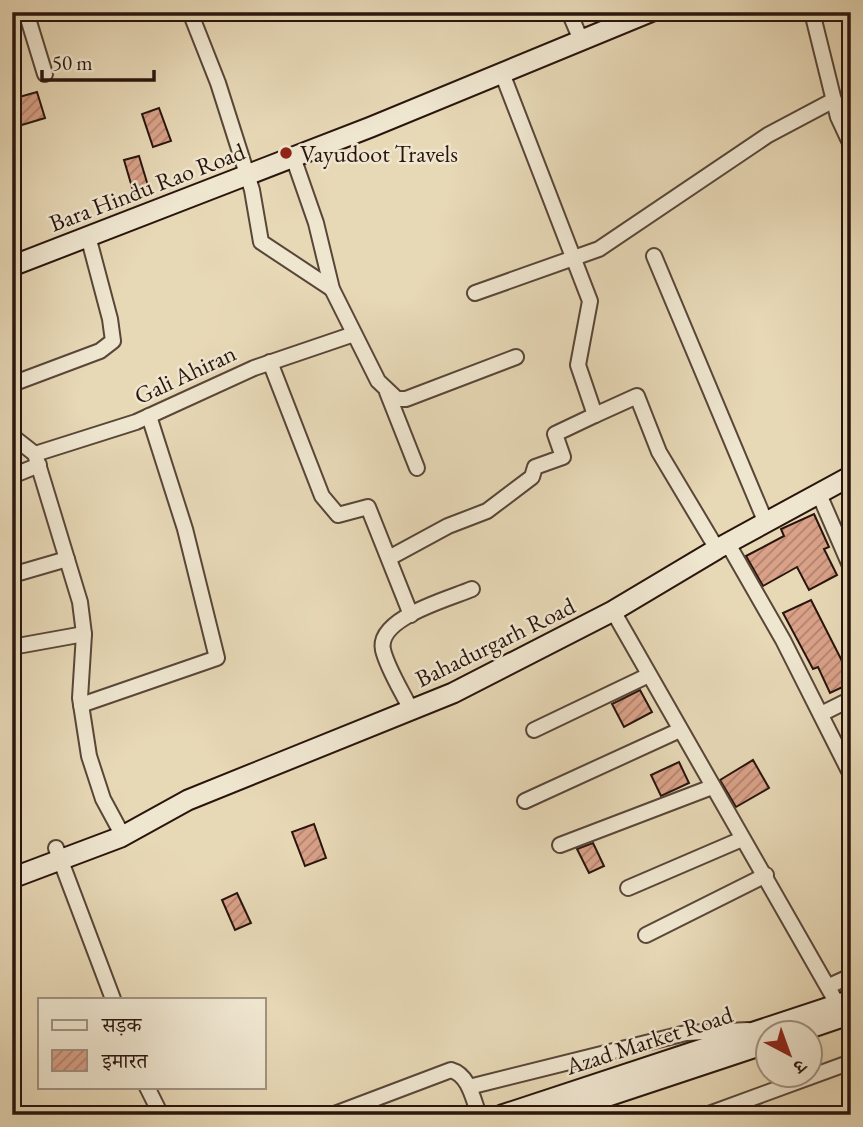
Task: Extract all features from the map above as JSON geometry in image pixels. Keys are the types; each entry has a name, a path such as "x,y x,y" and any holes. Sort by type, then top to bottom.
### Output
{"street":[{"path":"26,12 45,74"},
{"path":"190,12 218,83 247,175 261,242 332,289"},
{"path":"569,12 581,40"},
{"name":"Bara Hindu Rao Road","path":"12,266 293,157 650,12"},
{"path":"812,12 834,100 851,145"},
{"path":"502,73 590,301 578,365 596,415"},
{"path":"475,292 574,260 618,238 768,135 834,100"},
{"path":"293,157 316,223 332,289 378,382 387,392 397,399 405,398 516,357"},
{"path":"12,384 100,351 113,341 110,319 88,236"},
{"path":"654,256 766,523"},
{"name":"Gali Ahiran","path":"12,477 37,459 149,416 270,362 354,334"},
{"path":"270,362 322,496 338,515 368,507 411,615"},
{"path":"387,392 417,468"},
{"path":"389,558 459,520 487,511 531,477 535,467 563,457 555,434 637,396 659,453 722,547 821,714 851,775"},
{"path":"81,705 217,658 185,529 149,416"},
{"path":"12,436 37,459 80,602 84,634 81,705 93,770 103,799 120,831"},
{"name":"Bahadurgarh Road","path":"12,878 58,854 145,821 188,800 453,693 613,611 851,476"},
{"path":"818,494 851,568"},
{"path":"12,575 67,559"},
{"path":"411,710 387,660 382,640 389,626 472,589"},
{"path":"613,611 829,986 846,1006 824,1018"},
{"path":"12,647 84,634"},
{"path":"534,730 649,675"},
{"path":"821,714 851,699"},
{"path":"525,801 680,730"},
{"path":"560,845 712,787"},
{"path":"628,888 743,839"},
{"path":"58,854 113,998"},
{"name":"Bahadurgarh Road","path":"12,864 58,854"},
{"path":"646,935 766,875"},
{"path":"829,986 851,976"},
{"name":"Azad Market Road","path":"813,1018 846,1006"},
{"path":"469,1087 686,1033 754,1036"},
{"name":"Azad Market Road","path":"502,1115 754,1039"},
{"name":"Azad Market Road","path":"551,1115 754,1040"},
{"path":"706,1115 851,1062"},
{"path":"332,1115 447,1070 458,1072 469,1087 479,1115"},
{"path":"148,1088 161,1115"}],"building":[{"path":"37,92 45,118 12,128 12,99"},
{"path":"159,108 171,141 153,147 142,114"},
{"path":"139,156 149,189 134,194 124,160"},
{"path":"814,514 829,547 824,549 837,575 809,590 797,567 763,586 746,556 784,536 781,529"},
{"path":"811,600 842,661 851,657 851,683 830,693 818,667 813,669 783,613"},
{"path":"640,690 652,712 624,727 612,704"},
{"path":"753,760 769,788 736,807 720,780"},
{"path":"679,762 689,783 661,796 651,775"},
{"path":"314,824 326,858 305,866 292,832"},
{"path":"593,843 604,866 589,873 577,849"},
{"path":"237,893 251,923 235,930 222,900"}],"place":[{"name":"Vayudoot Travels","path":"286,153"}]}
